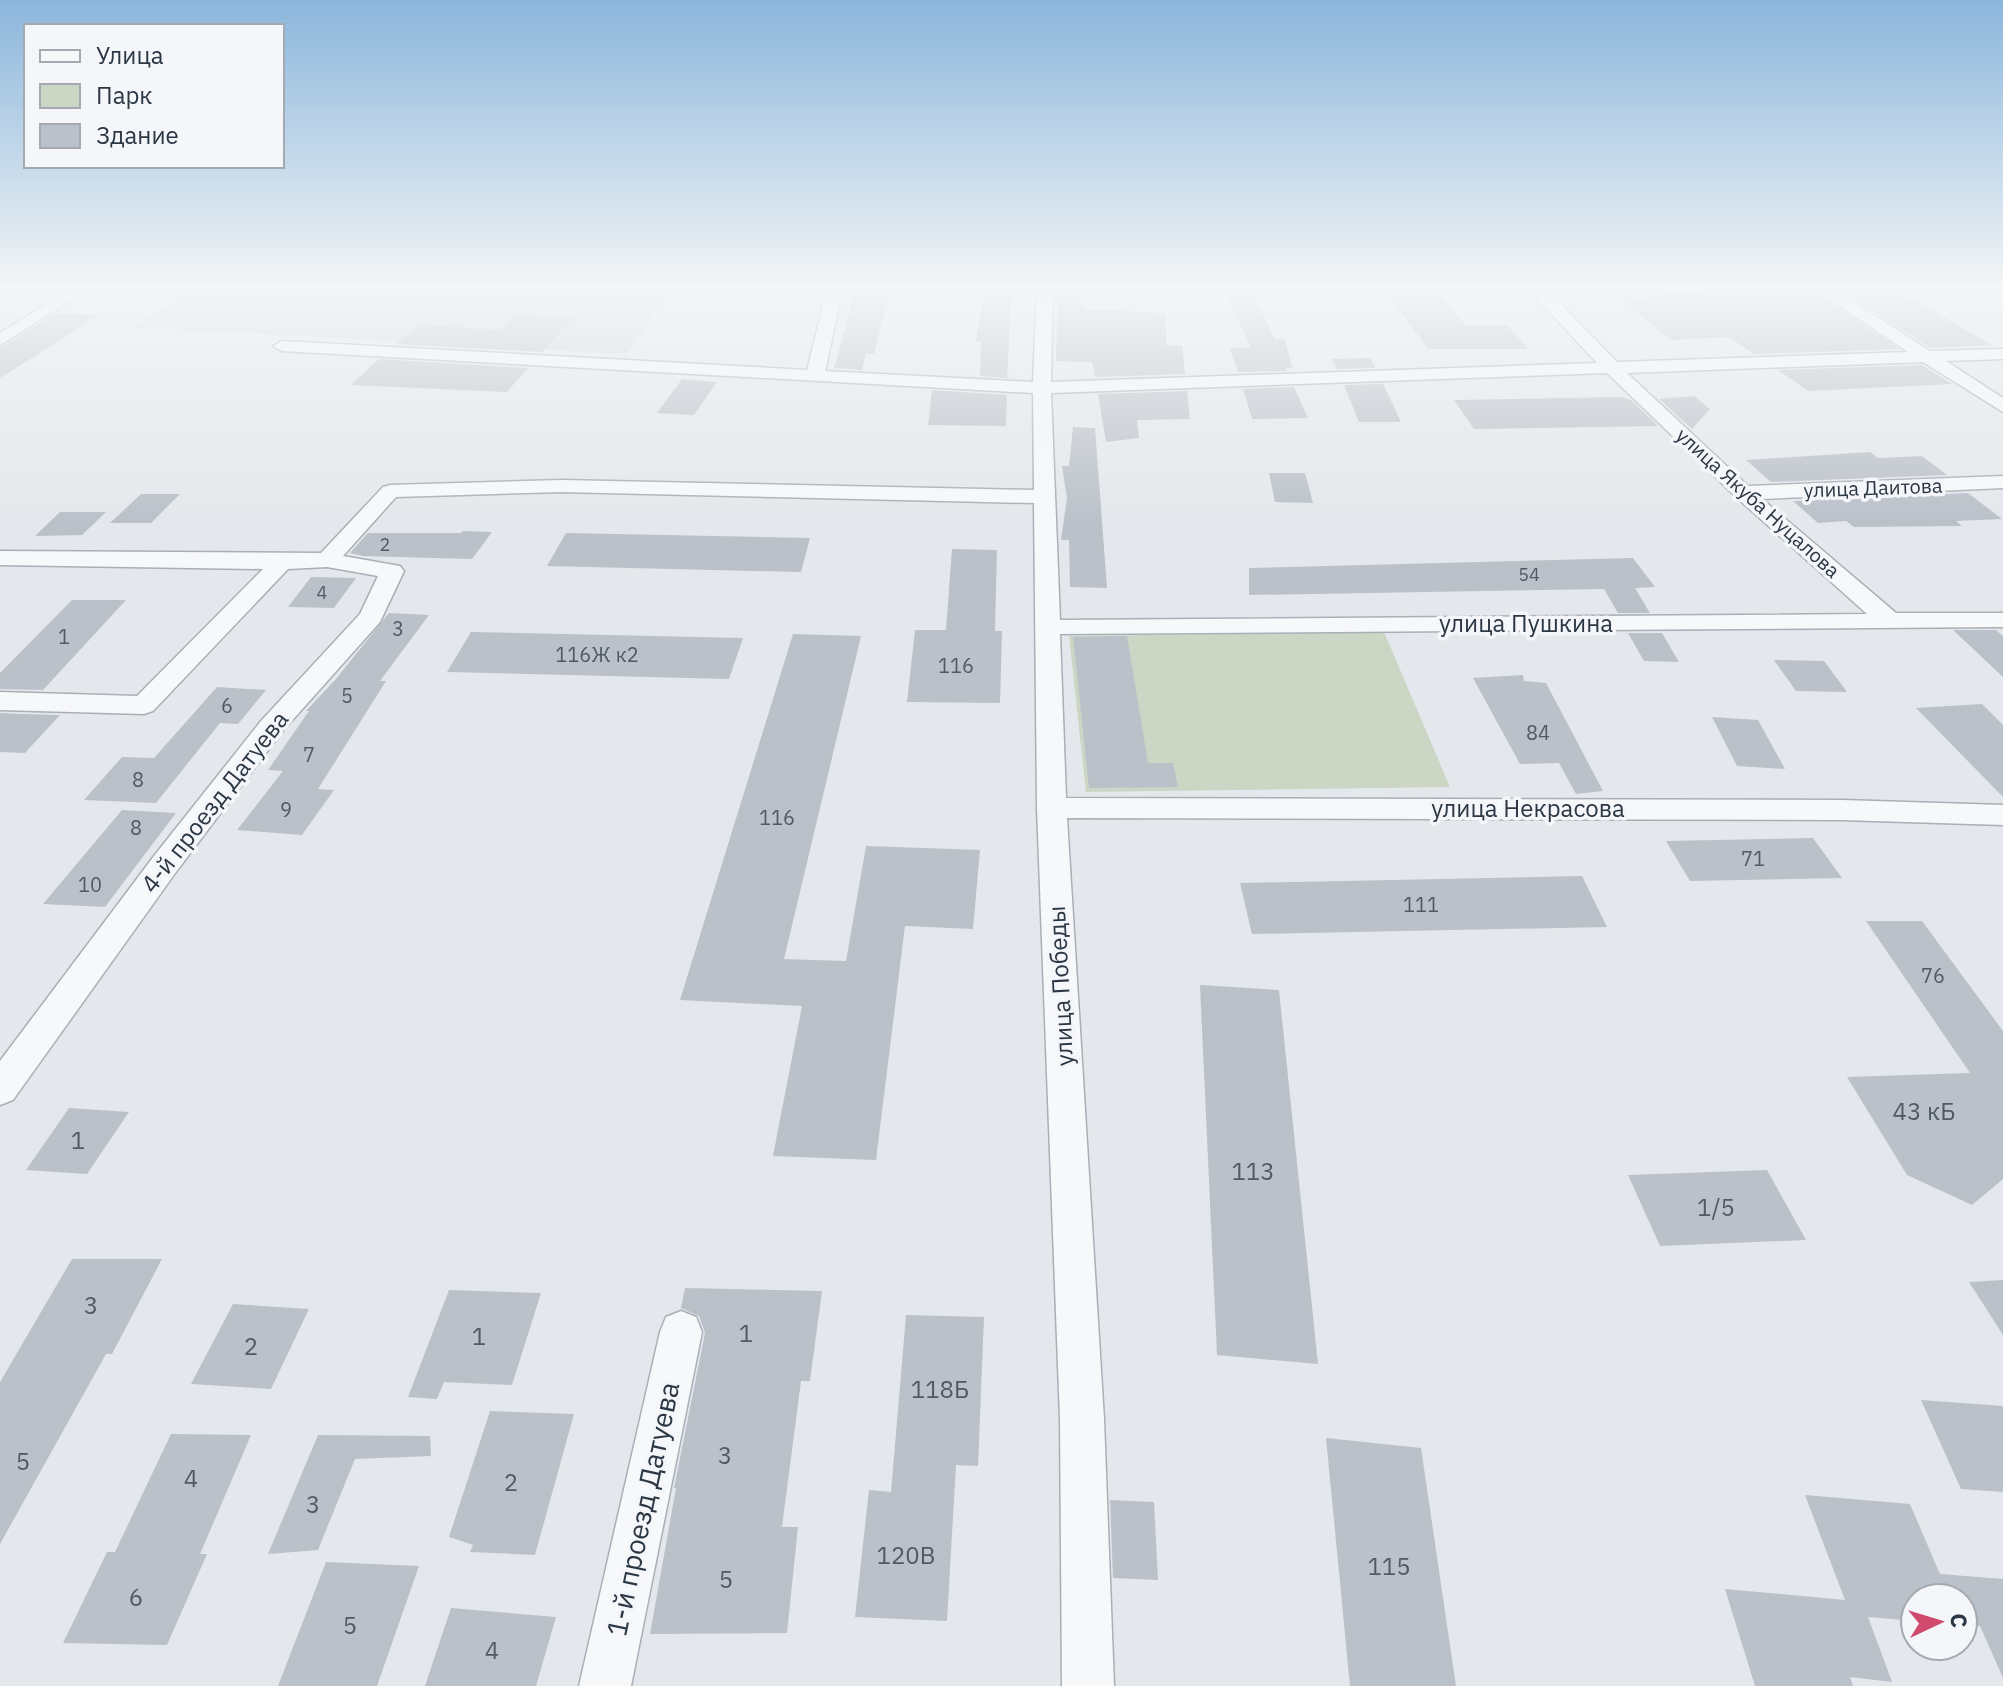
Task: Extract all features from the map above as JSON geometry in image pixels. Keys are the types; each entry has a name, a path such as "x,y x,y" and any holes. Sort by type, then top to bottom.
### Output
{"street":[{"path":"596,364 1042,388 1725,364"},
{"path":"815,376 818,364"},
{"name":"улица Победы","path":"1043,364 1052,808 1082,1403 1088,1686"},
{"name":"улица Якуба Нуцалова","path":"1608,364 1743,493 1890,621"},
{"path":"1939,364 2003,406"},
{"name":"улица Даитова","path":"1743,493 2003,482"},
{"path":"0,558 327,560 390,491 561,486 1045,497"},
{"name":"4-й проезд Датуева","path":"0,1089 165,864 271,727 371,617 392,571 327,560"},
{"path":"0,701 144,705 282,562"},
{"name":"улица Пушкина","path":"1048,627 2003,620"},
{"name":"улица Некрасова","path":"1052,808 1842,810 2003,815"},
{"name":"1-й проезд Датуева","path":"605,1686 681,1332"}],"green space":[{"path":"1384,632 1450,787 1086,792 1069,636"}],"building":[{"path":"0,364 23,364 0,378"},
{"path":"374,364 528,368 507,392 351,385"},
{"path":"835,364 863,364 862,370 834,368"},
{"path":"980,364 1008,364 1007,378 980,376"},
{"path":"1092,364 1184,364 1185,374 1095,377"},
{"path":"1235,364 1291,364 1292,368 1286,368 1287,371 1238,372"},
{"path":"1334,364 1373,364 1375,368 1337,369"},
{"path":"1922,365 1952,384 1808,391 1778,370"},
{"path":"682,379 717,382 694,415 657,413"},
{"path":"1383,384 1401,422 1359,422 1344,385"},
{"path":"1294,387 1308,418 1252,419 1243,389"},
{"path":"932,390 1007,395 1006,426 928,425"},
{"path":"1187,391 1190,419 1137,420 1139,438 1106,442 1098,394"},
{"path":"1694,396 1710,409 1692,429 1659,399"},
{"path":"1621,397 1631,400 1658,426 1474,429 1454,400"},
{"path":"1073,427 1095,428 1107,588 1070,587 1069,540 1061,540 1067,498 1062,466 1069,466"},
{"path":"1870,452 1878,458 1922,456 1947,475 1771,482 1746,460"},
{"path":"1269,473 1305,473 1313,503 1275,502"},
{"path":"1968,493 2002,519 1956,521 1962,526 1854,527 1846,521 1818,523 1793,501"},
{"path":"141,494 180,494 151,523 110,523"},
{"path":"60,512 106,512 82,535 35,536"},
{"path":"492,532 472,559 350,553 368,533"},
{"path":"566,533 810,538 801,572 547,566"},
{"path":"952,549 997,550 995,631 1002,631 1000,703 907,702 915,630 946,630"},
{"path":"1633,558 1655,587 1635,588 1650,613 1618,613 1604,589 1249,595 1249,568"},
{"path":"311,577 356,578 334,608 288,607"},
{"path":"72,600 126,600 43,690 0,689 0,673"},
{"path":"389,613 429,615 380,681 386,681 318,789 334,790 302,835 237,830 283,771 268,770 309,711 306,711"},
{"path":"1953,630 1996,630 2003,636 2003,677"},
{"path":"471,632 743,638 729,679 447,672"},
{"path":"1628,633 1662,633 1679,662 1644,661"},
{"path":"793,634 861,636 784,959 846,961 866,846 980,850 973,929 905,926 876,1160 773,1156 802,1006 680,1000"},
{"path":"1127,636 1148,763 1173,763 1178,787 1089,788 1073,637"},
{"path":"1774,660 1824,661 1847,692 1796,691"},
{"path":"1523,675 1524,681 1546,683 1603,791 1576,794 1559,763 1520,764 1473,678"},
{"path":"217,687 266,690 238,724 220,723 156,803 84,800 122,757 154,758"},
{"path":"1982,704 2003,725 2003,797 1916,708"},
{"path":"0,713 60,715 25,753 0,752"},
{"path":"1712,717 1758,720 1785,769 1737,766"},
{"path":"122,810 176,813 105,907 43,904"},
{"path":"1813,838 1842,878 1690,881 1666,841"},
{"path":"1582,876 1607,927 1252,934 1240,883"},
{"path":"1866,921 1922,921 2003,1031 2003,1179 1972,1205 1907,1175 1847,1077 1970,1073"},
{"path":"1200,985 1279,990 1318,1364 1217,1355"},
{"path":"69,1108 129,1112 87,1174 26,1170"},
{"path":"1767,1170 1806,1240 1660,1246 1628,1175"},
{"path":"72,1259 162,1259 112,1354 106,1354 0,1544 0,1382"},
{"path":"2003,1280 2003,1335 1969,1282"},
{"path":"685,1288 822,1291 810,1381 801,1381 782,1527 798,1527 787,1633 650,1634 674,1488 705,1333 699,1316 681,1308"},
{"path":"449,1290 541,1293 512,1385 444,1382 437,1399 408,1397"},
{"path":"233,1304 309,1309 271,1389 191,1384"},
{"path":"906,1315 984,1317 978,1466 956,1465 947,1621 855,1617 869,1490 891,1492"},
{"path":"1921,1400 2003,1406 2003,1492 1961,1489"},
{"path":"490,1411 574,1414 535,1555 470,1552 473,1545 449,1537"},
{"path":"171,1434 251,1435 200,1554 207,1554 167,1645 63,1643 107,1552 115,1552"},
{"path":"318,1435 430,1436 431,1456 355,1459 318,1550 268,1554"},
{"path":"1326,1438 1421,1448 1456,1686 1350,1686"},
{"path":"1805,1495 1910,1504 1940,1574 2003,1579 2003,1678 1979,1626 1979,1582 1899,1582 1899,1620 1868,1617 1892,1682 1850,1677 1853,1686 1755,1686 1725,1589 1845,1600"},
{"path":"1110,1500 1154,1502 1158,1580 1113,1578"},
{"path":"326,1562 419,1566 377,1686 278,1686"},
{"path":"451,1608 556,1617 536,1686 425,1686"}]}
